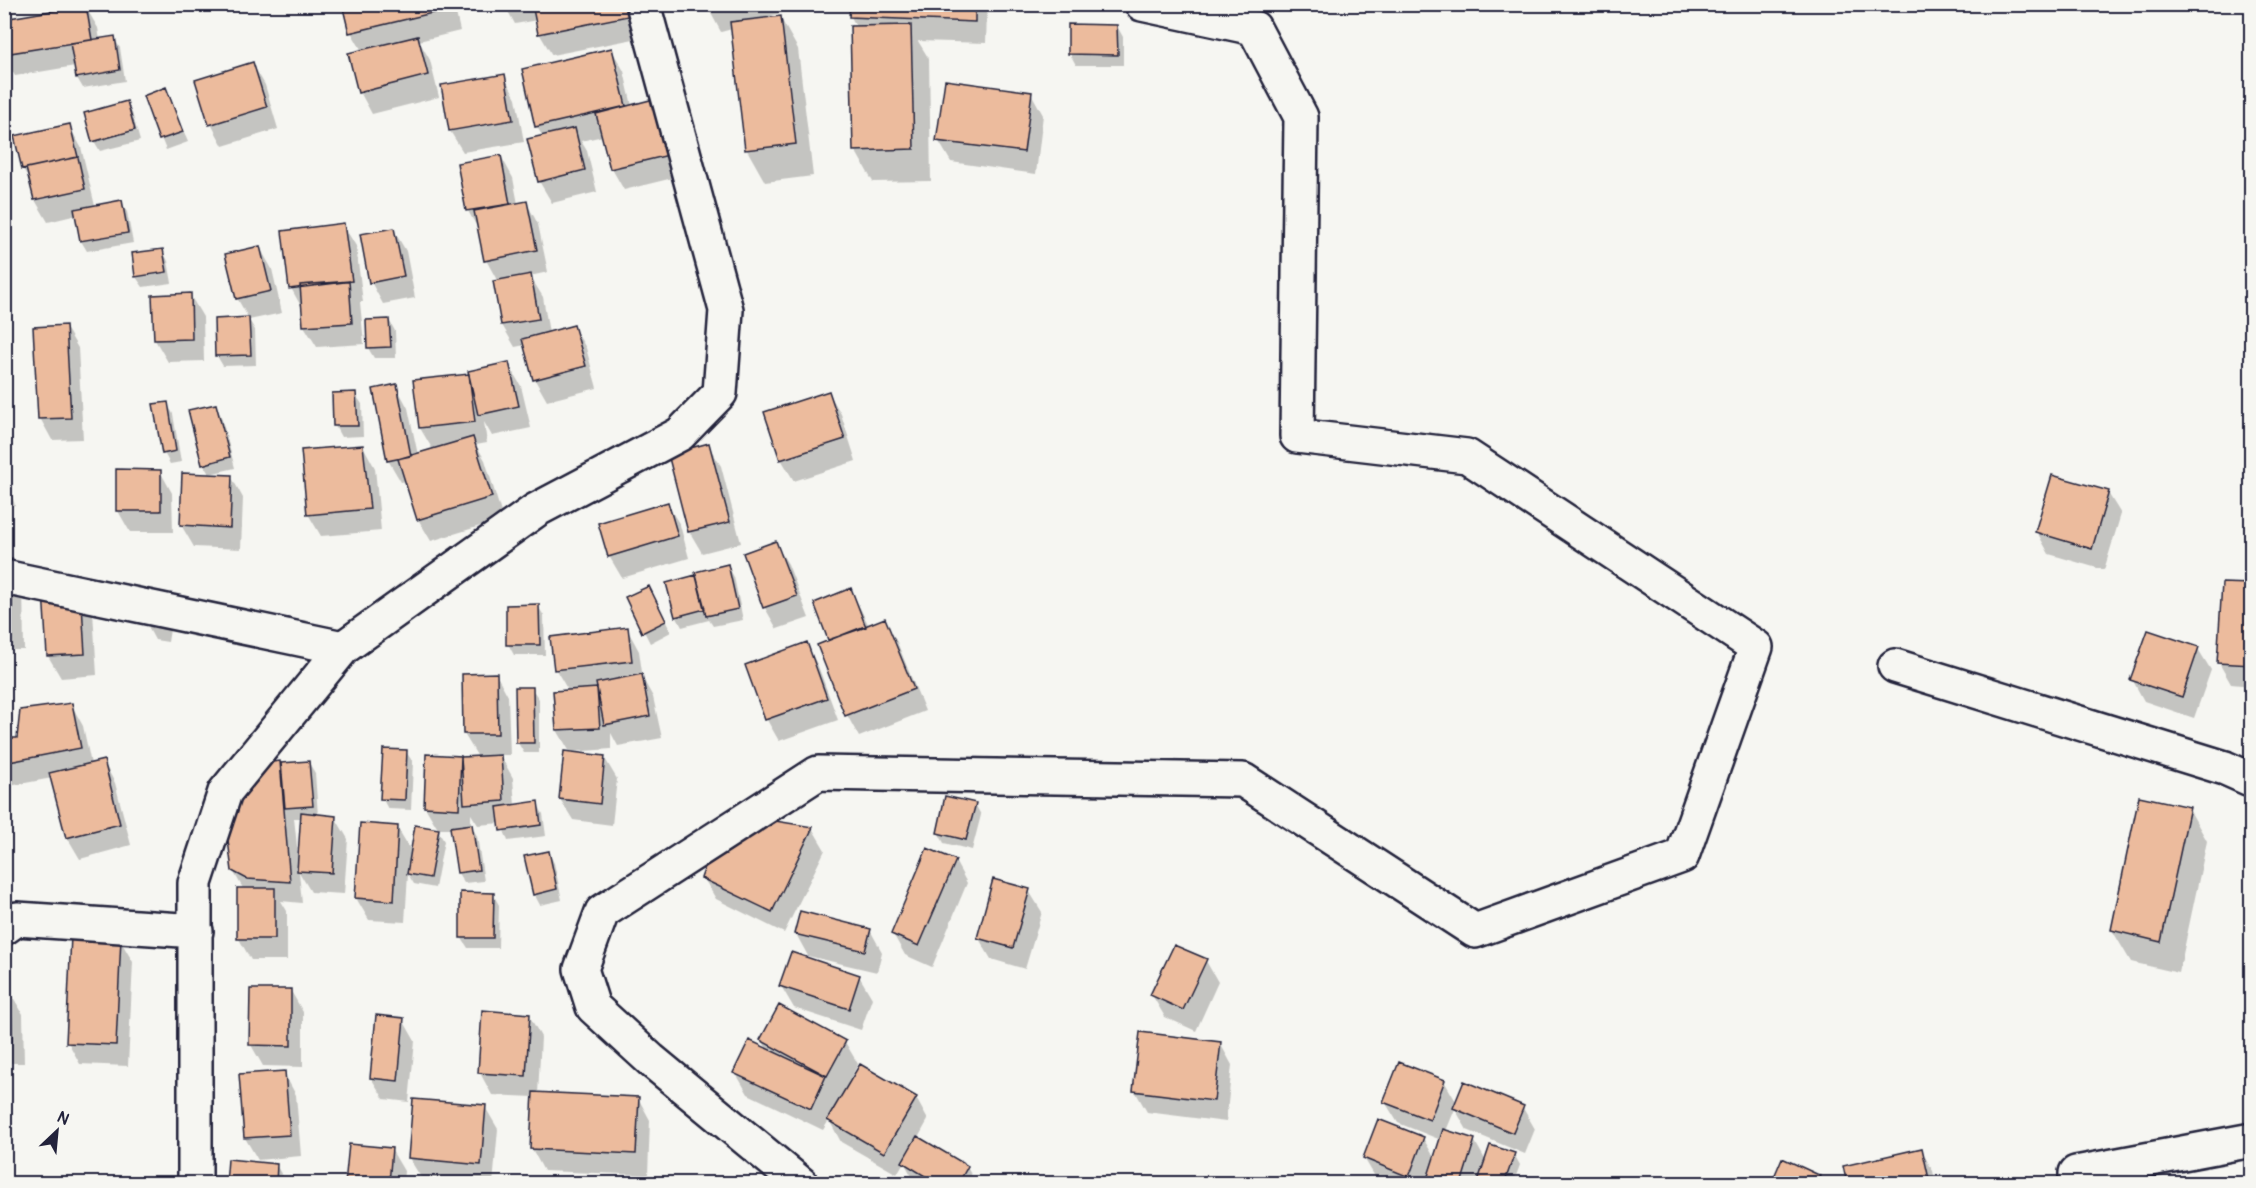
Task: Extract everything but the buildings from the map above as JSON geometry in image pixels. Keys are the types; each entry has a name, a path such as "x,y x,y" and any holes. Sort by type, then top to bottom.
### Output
{"street":[{"path":"195,1184 195,883 225,792 343,648 536,510 680,434 720,393 726,310 643,4"},
{"path":"801,1184 651,1060 593,1007 580,969 602,912 818,773 1243,780 1475,931 1682,856 1756,647 1467,456 1297,436 1301,117 1254,28 1142,4"},
{"path":"4,577 343,648"},
{"path":"1895,666 2225,768 2252,780"},
{"path":"4,928 17,919 196,931"},
{"path":"2076,1184 2076,1173 2252,1140"}]}
